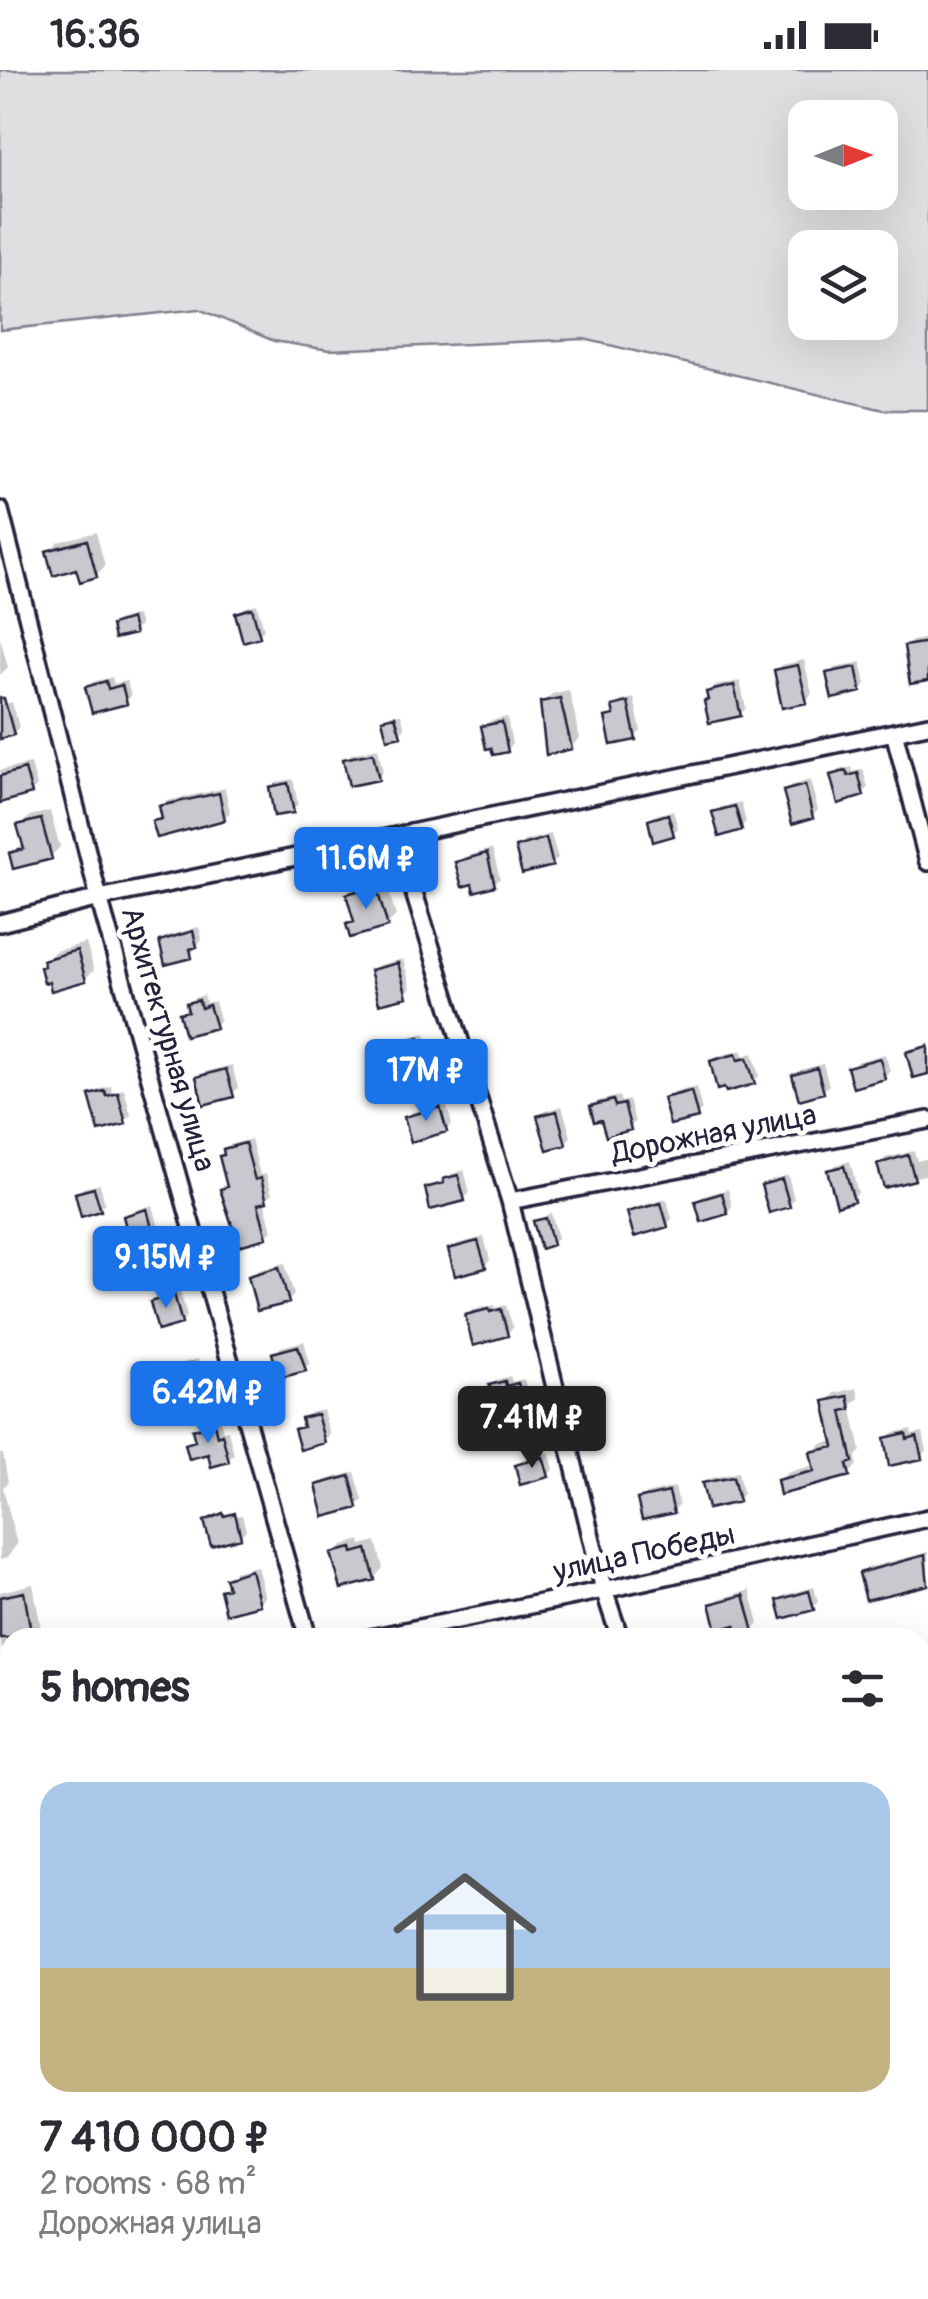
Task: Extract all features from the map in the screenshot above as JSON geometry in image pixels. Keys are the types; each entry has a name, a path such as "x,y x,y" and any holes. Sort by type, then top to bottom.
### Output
{"street":[{"name":"Архитектурная улица","path":"0,510 100,898 305,1628"},
{"path":"0,923 100,898 928,725"},
{"path":"894,732 928,862"},
{"path":"396,838 510,1201 604,1590 617,1628"},
{"name":"Дорожная улица","path":"510,1201 928,1120"},
{"name":"улица Победы","path":"419,1628 928,1518"}],"shaded area":[{"path":"0,70 928,70 928,410 884,410 584,339 329,350 274,341 199,309 0,330"}],"building":[{"path":"87,540 97,577 80,582 76,569 53,576 46,551"},
{"path":"252,608 260,637 243,642 235,613"},
{"path":"131,619 135,634 114,639 111,625"},
{"path":"928,642 928,681 910,684 904,646"},
{"path":"798,665 807,703 782,708 774,670"},
{"path":"856,667 861,692 832,699 826,673"},
{"path":"106,681 108,689 122,685 127,704 92,713 85,687"},
{"path":"734,685 741,716 709,723 706,692"},
{"path":"0,698 4,698 14,735 0,739"},
{"path":"560,698 572,749 546,755 540,702"},
{"path":"628,702 636,740 611,745 605,717 614,715 612,706"},
{"path":"395,716 401,736 387,739 382,719"},
{"path":"502,722 508,752 493,755 491,748 486,749 481,726"},
{"path":"373,753 379,780 349,786 343,759"},
{"path":"25,769 32,794 0,803 0,776"},
{"path":"846,771 848,776 858,773 864,796 838,804 830,775"},
{"path":"288,783 294,813 274,816 269,787"},
{"path":"805,785 813,818 792,824 783,791"},
{"path":"219,793 225,820 157,838 152,821 162,819 159,806"},
{"path":"735,806 742,830 719,837 712,812"},
{"path":"668,814 674,836 653,842 648,820"},
{"path":"41,819 52,859 13,869 9,853 24,849 17,825"},
{"path":"546,838 553,866 522,874 515,847"},
{"path":"487,853 495,886 474,892 472,884 462,887 455,862"},
{"path":"376,886 388,927 350,938 346,924 354,922 346,894"},
{"path":"193,931 197,947 190,949 192,958 165,965 159,941"},
{"path":"77,950 86,981 51,991 49,982 44,983 40,967 44,966 43,960"},
{"path":"398,963 407,997 379,1004 370,970"},
{"path":"199,1000 201,1008 209,1005 216,1028 185,1036 179,1013 188,1011 186,1003"},
{"path":"419,1037 427,1067 397,1075 392,1053 403,1050 401,1042"},
{"path":"928,1046 928,1074 913,1078 906,1052"},
{"path":"736,1054 738,1060 747,1058 755,1084 726,1092 724,1088 717,1090 710,1061"},
{"path":"880,1058 885,1079 853,1088 847,1067"},
{"path":"817,1068 824,1093 799,1100 792,1075"},
{"path":"226,1069 234,1097 203,1105 196,1077"},
{"path":"105,1091 107,1096 118,1093 126,1124 99,1131 89,1095"},
{"path":"691,1091 698,1118 670,1125 663,1098"},
{"path":"613,1100 615,1106 624,1104 631,1130 606,1137 601,1120 594,1122 590,1106"},
{"path":"440,1107 447,1132 411,1142 404,1117"},
{"path":"557,1111 566,1145 547,1150 537,1116"},
{"path":"245,1143 255,1180 261,1178 267,1202 258,1204 267,1238 239,1246 220,1189 227,1187 219,1156 224,1155 223,1149"},
{"path":"908,1155 915,1180 884,1188 877,1164"},
{"path":"844,1166 854,1201 837,1206 827,1170"},
{"path":"458,1175 465,1201 430,1210 425,1188"},
{"path":"782,1179 790,1207 769,1213 761,1185"},
{"path":"94,1188 101,1211 81,1217 75,1193"},
{"path":"722,1193 728,1214 701,1222 695,1201"},
{"path":"661,1203 668,1227 634,1237 627,1212"},
{"path":"147,1209 155,1240 131,1246 123,1216"},
{"path":"546,1218 553,1245 541,1249 533,1221"},
{"path":"478,1241 486,1268 455,1276 448,1249"},
{"path":"279,1267 289,1303 257,1311 248,1276"},
{"path":"173,1290 182,1324 158,1331 150,1302 159,1299 158,1294"},
{"path":"501,1309 508,1336 473,1346 465,1315"},
{"path":"298,1346 306,1371 279,1378 272,1353"},
{"path":"192,1363 202,1400 172,1408 165,1381 174,1378 172,1369"},
{"path":"505,1381 506,1386 518,1383 524,1406 496,1414 489,1385"},
{"path":"848,1396 851,1409 842,1411 853,1462 847,1464 850,1476 780,1495 777,1480 814,1471 810,1452 834,1447 824,1401"},
{"path":"317,1414 325,1443 300,1450 294,1429 303,1427 301,1418"},
{"path":"214,1424 217,1436 222,1434 229,1462 211,1467 208,1454 189,1459 185,1444 195,1441 192,1430"},
{"path":"906,1433 907,1439 917,1436 922,1459 889,1466 884,1438"},
{"path":"543,1457 549,1477 520,1485 515,1465"},
{"path":"350,1476 358,1508 324,1517 316,1485"},
{"path":"733,1477 739,1502 708,1509 702,1483"},
{"path":"669,1492 674,1513 642,1520 637,1499"},
{"path":"235,1513 241,1538 211,1546 204,1521"},
{"path":"352,1548 353,1553 367,1549 375,1580 341,1589 331,1553"},
{"path":"925,1555 928,1585 866,1600 859,1573"},
{"path":"251,1570 260,1605 226,1614 220,1590 228,1588 225,1578"},
{"path":"809,1591 814,1610 782,1619 777,1600"},
{"path":"24,1592 30,1628 0,1628 0,1597"},
{"path":"744,1595 753,1628 735,1625 716,1628 710,1604"}]}
